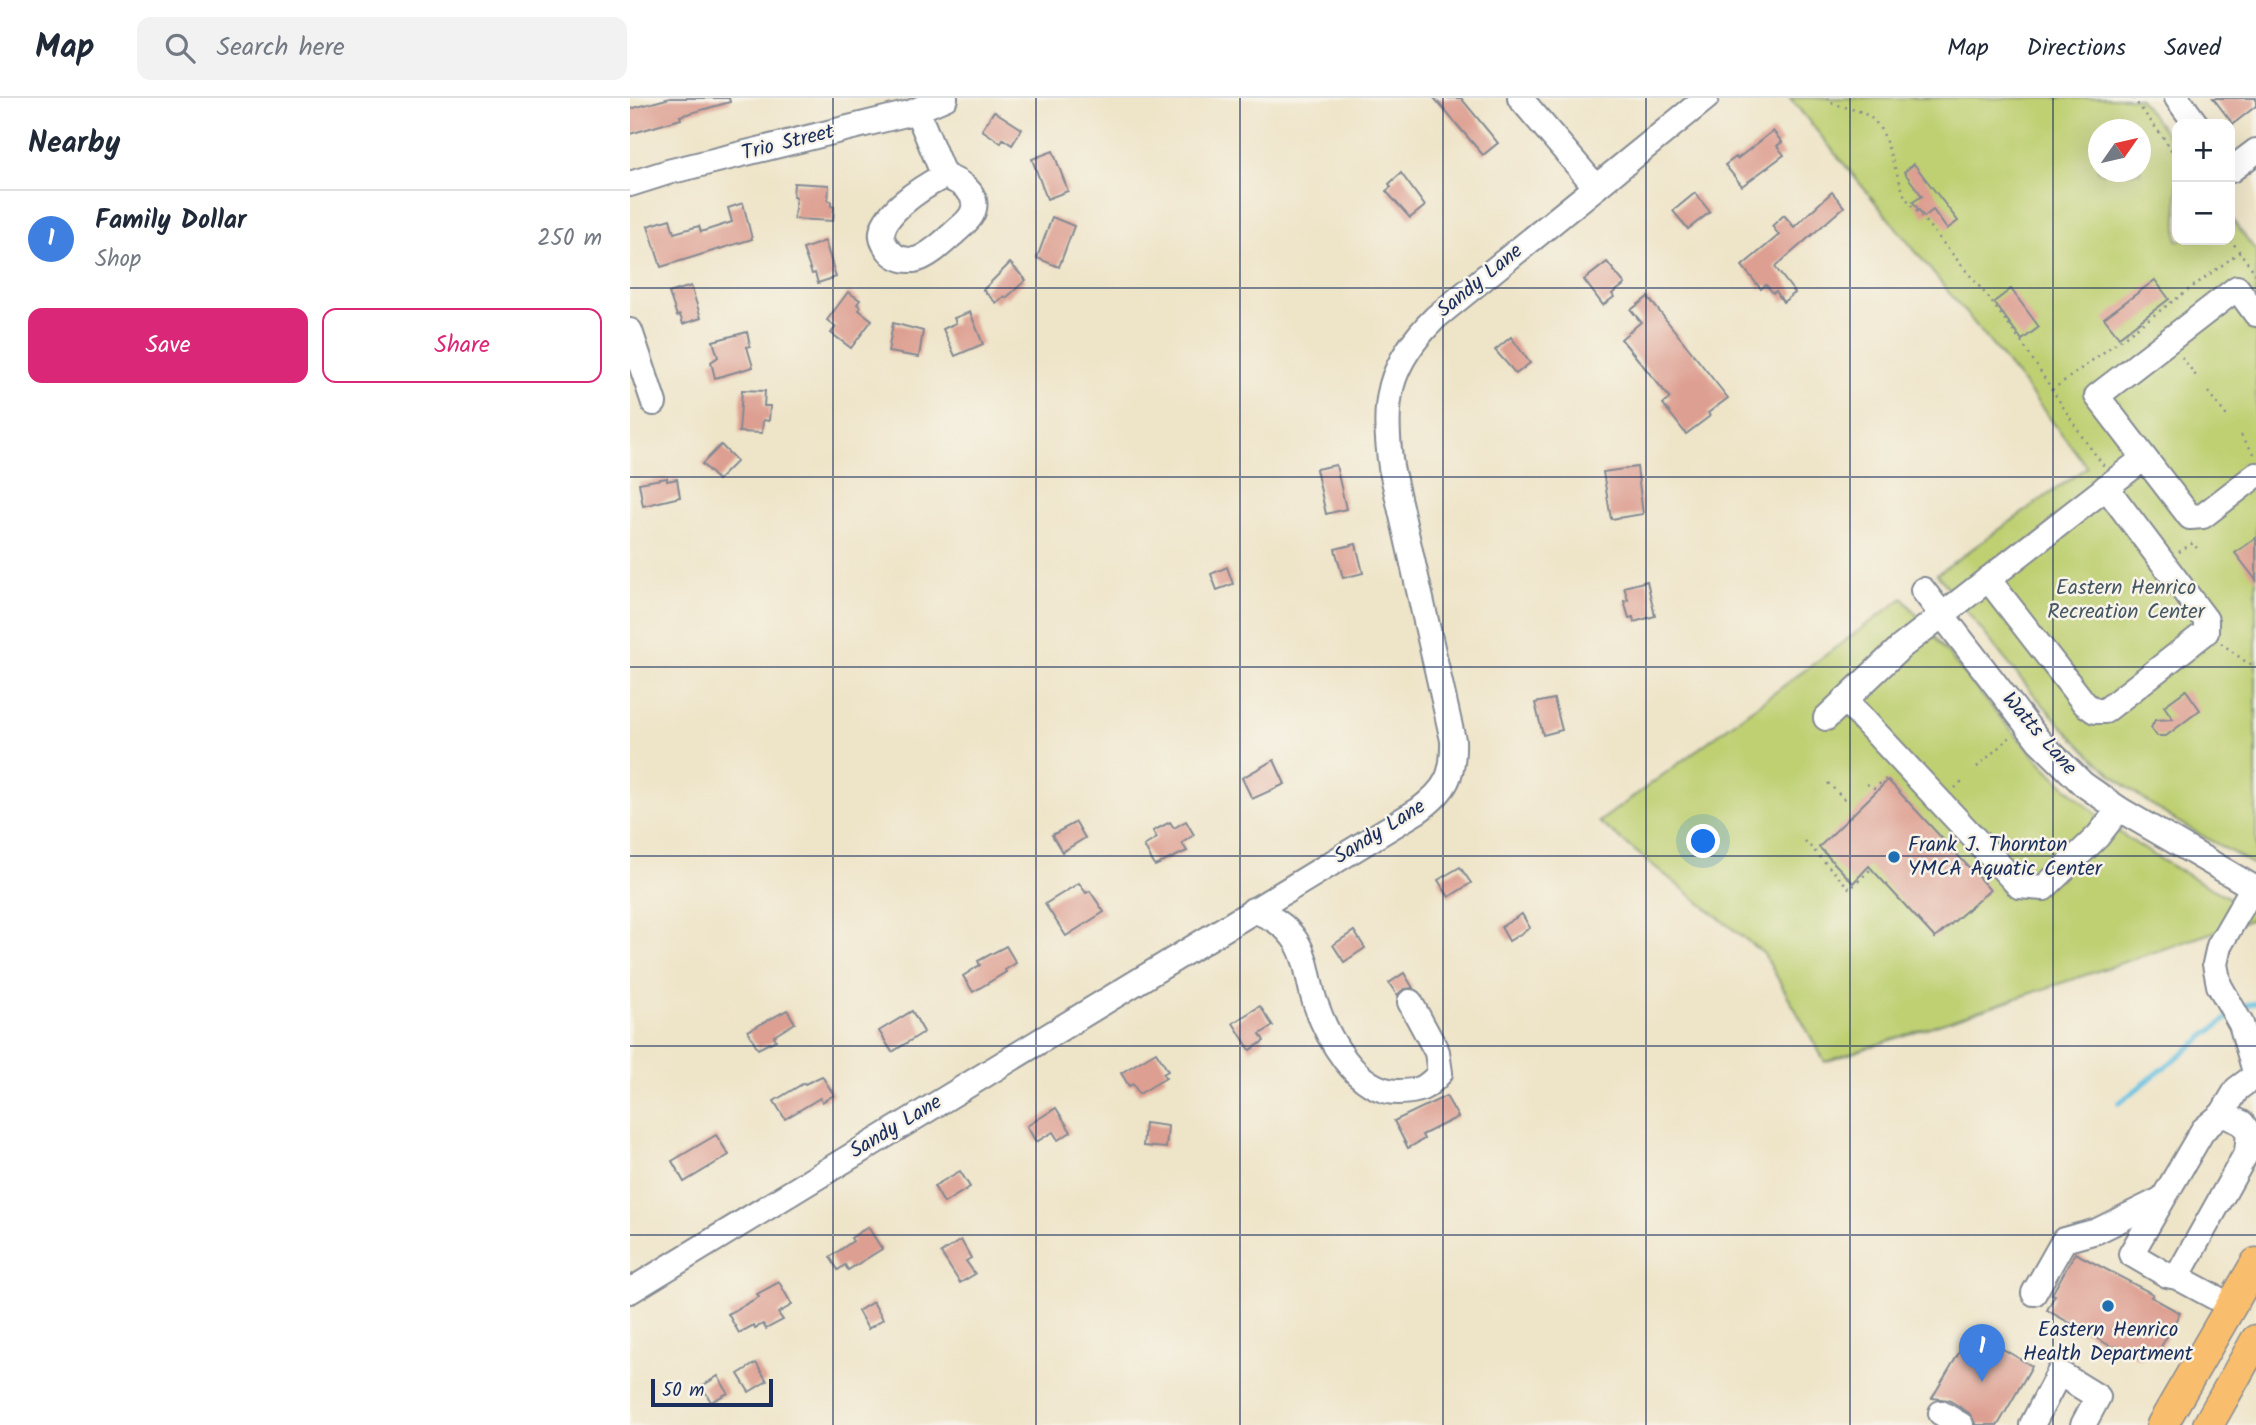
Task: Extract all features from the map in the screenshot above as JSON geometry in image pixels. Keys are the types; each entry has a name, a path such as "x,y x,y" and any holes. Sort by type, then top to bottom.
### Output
{"main road":[{"path":"2162,1425 2256,1264"},
{"path":"2208,1425 2256,1340"}],"street":[{"name":"Trio Street","path":"630,184 668,172 917,111 945,98"},
{"path":"1520,98 1596,187"},
{"name":"Sandy Lane","path":"630,1291 1419,810 1442,791 1454,760 1453,740 1391,467 1388,403 1394,376 1408,348 1436,317 1706,98"},
{"path":"2176,98 2192,119"},
{"path":"917,111 944,176"},
{"path":"2235,167 2256,151"},
{"path":"2256,314 2237,288 2097,396 2193,519 2203,516 2256,475"},
{"path":"630,331 654,403"},
{"path":"1826,718 1901,647 2108,481 2144,458"},
{"path":"1988,579 2085,704 2095,710 2105,711 2206,632 2206,620 2199,609 2108,481"},
{"name":"Watts Lane","path":"1923,590 2039,741 2083,784 2119,809 2255,888"},
{"path":"1845,700 2019,886 2044,888 2098,836 2119,809"},
{"path":"2131,1254 2203,1130 2222,1114 2237,1089 2256,1075 2241,1024 2219,985 2215,964 2219,946 2255,888"},
{"path":"1253,910 1275,918 1297,943 1315,1003 1341,1053 1371,1085 1390,1092 1410,1092 1429,1086 1440,1073 1437,1052 1410,1002"},
{"path":"2177,1277 2247,1152 2253,1126 2222,1114"},
{"path":"2034,1293 2064,1240 2096,1231 2162,1199"},
{"path":"2096,1231 2167,1275 2177,1277 2231,1306"},
{"path":"2032,1425 2059,1373 2098,1397 2083,1425"}],"path":[{"path":"1827,98 1831,103 1863,112 1874,120 1883,133 1905,197 1988,297 2024,346 2108,481"},
{"path":"2133,98 2172,151"},
{"path":"2235,245 2256,274"},
{"path":"2052,390 2240,252"},
{"path":"2176,348 2196,376"},
{"path":"2208,392 2229,419"},
{"path":"2241,435 2256,456"},
{"path":"2173,556 2193,543 2199,551"},
{"path":"2206,632 2246,663 2256,666"},
{"path":"1977,767 2016,732"},
{"path":"1867,784 1874,788 1895,772"},
{"path":"1828,783 1847,802"},
{"path":"1805,841 1850,890 1871,869"}],"green space":[{"name":"Eastern Henrico Recreation Center","path":"1790,98 2139,98 2172,141 2172,245 2235,245 2235,224 2256,251 2256,866 2149,803 2116,778 2044,706 1937,574 2087,467 2019,378"},
{"path":"1903,598 1999,716 2077,797 2123,835 2256,913 2256,918 1825,1062 1764,954 1599,822"}],"building":[{"path":"670,98 729,98 730,102 630,134 630,109"},
{"path":"1434,98 1461,98 1498,143 1483,155"},
{"path":"2213,98 2256,98 2256,106 2235,122 2235,119 2229,119"},
{"path":"994,111 1022,129 1012,145 1003,139 1001,143 982,130"},
{"path":"1773,131 1782,142 1777,146 1784,155 1742,186 1725,165"},
{"path":"1053,151 1068,191 1047,199 1032,159"},
{"path":"1914,164 1958,221 1947,229 1933,210 1924,217 1913,202 1922,196 1904,172"},
{"path":"1401,173 1425,206 1410,218 1386,191 1391,187 1389,184"},
{"path":"794,183 829,185 828,201 831,201 831,206 834,207 833,221 794,219"},
{"path":"1832,192 1844,207 1775,267 1795,293 1783,302 1776,291 1773,293 1766,285 1761,289 1742,266 1779,235 1772,226 1784,215 1794,227"},
{"path":"1695,193 1710,212 1688,229 1673,211"},
{"path":"743,203 752,239 661,267 648,226 670,219 674,233 699,226 701,232 732,222 728,208"},
{"path":"1052,217 1074,226 1059,267 1037,258"},
{"path":"825,241 836,277 818,283 803,249"},
{"path":"1607,262 1625,284 1603,305 1584,280"},
{"path":"1010,263 1026,280 1006,298 1004,296 996,303 983,290"},
{"path":"2155,280 2169,299 2119,337 2104,318"},
{"path":"691,286 701,318 683,324 680,315 677,316 669,293"},
{"path":"2011,289 2039,327 2022,340 1994,302"},
{"path":"848,292 860,300 857,304 861,307 859,310 872,320 851,348 831,333 836,327 827,320"},
{"path":"1648,297 1728,398 1686,434 1663,404 1670,398 1621,339 1641,322 1631,310"},
{"path":"970,312 983,344 955,356 943,329 956,323 954,318"},
{"path":"893,323 923,331 919,357 888,352"},
{"path":"747,332 750,346 747,347 753,367 715,378 711,362 718,357 713,341"},
{"path":"1511,337 1530,363 1516,374 1495,350"},
{"path":"742,390 765,391 764,406 770,406 769,421 763,420 762,433 739,432"},
{"path":"721,445 737,461 718,480 702,464"},
{"path":"1336,465 1346,509 1326,514 1316,469"},
{"path":"1637,467 1643,514 1611,519 1603,472"},
{"path":"667,478 667,481 677,479 680,497 643,506 639,483"},
{"path":"2256,538 2256,580 2235,553"},
{"path":"1356,544 1363,573 1343,578 1335,549"},
{"path":"1227,567 1233,584 1217,590 1211,574"},
{"path":"1647,581 1655,616 1634,622 1633,617 1629,618 1624,601 1628,600 1624,587"},
{"path":"2186,690 2200,710 2166,736 2157,736 2151,728 2155,720 2173,719 2164,706"},
{"path":"1554,699 1562,730 1543,735 1535,703"},
{"path":"1274,760 1285,784 1252,799 1242,778"},
{"name":"Frank J. Thornton YMCA Aquatic Center","path":"1888,780 1990,890 1935,938 1869,866 1853,883 1819,847"},
{"path":"1186,821 1194,835 1182,843 1187,851 1155,866 1144,846 1157,838 1153,831 1170,822 1174,828"},
{"path":"1076,822 1085,838 1062,852 1052,835"},
{"path":"1460,867 1471,883 1449,897 1438,880"},
{"path":"1079,883 1086,893 1090,891 1104,912 1066,936 1045,904"},
{"path":"1522,914 1530,928 1509,941 1501,927"},
{"path":"1354,931 1365,948 1344,962 1333,945"},
{"path":"1006,946 1016,963 973,992 963,976 980,965 978,961"},
{"path":"1404,973 1413,988 1404,989 1397,995 1389,983"},
{"path":"1260,1006 1273,1026 1260,1034 1264,1041 1250,1050 1233,1023"},
{"path":"787,1010 795,1023 774,1036 776,1040 758,1049 748,1031"},
{"path":"912,1011 924,1032 892,1052 879,1031"},
{"path":"1156,1052 1168,1071 1163,1074 1166,1078 1139,1094 1133,1084 1129,1086 1121,1073"},
{"path":"822,1076 834,1095 822,1102 820,1098 785,1119 774,1101 804,1083"},
{"path":"1446,1096 1458,1117 1422,1135 1424,1139 1408,1148 1394,1121"},
{"path":"1056,1108 1071,1132 1058,1140 1053,1132 1036,1142 1027,1126"},
{"path":"1145,1123 1168,1126 1166,1148 1143,1146"},
{"path":"716,1135 729,1155 684,1182 672,1161"},
{"path":"960,1171 970,1187 944,1203 934,1186"},
{"path":"868,1227 882,1249 848,1270 845,1265 838,1270 830,1257"},
{"path":"961,1240 971,1258 966,1261 975,1274 960,1283 941,1253"},
{"name":"Eastern Henrico Health Department","path":"2075,1253 2153,1294 2151,1297 2180,1313 2156,1356 2145,1350 2140,1359 2116,1346 2114,1348 2047,1310 2055,1295 2052,1294"},
{"path":"779,1282 792,1305 778,1313 783,1320 766,1329 763,1324 755,1328 754,1325 739,1333 728,1314"},
{"path":"873,1302 883,1319 868,1329 858,1311"},
{"path":"1972,1331 2032,1366 1998,1425 1976,1425 1969,1413 1949,1400 1932,1398"},
{"path":"756,1363 767,1381 749,1392 738,1374"},
{"path":"718,1376 728,1393 711,1402 702,1386"}],"waterway":[{"path":"2240,1009 2256,1003"},
{"path":"2119,1103 2229,1017"}],"place":[{"name":"Frank J. Thornton YMCA Aquatic Center","path":"1894,857"},
{"name":"Eastern Henrico Health Department","path":"2108,1306"},
{"name":"Family Dollar","path":"1982,1382"}]}
